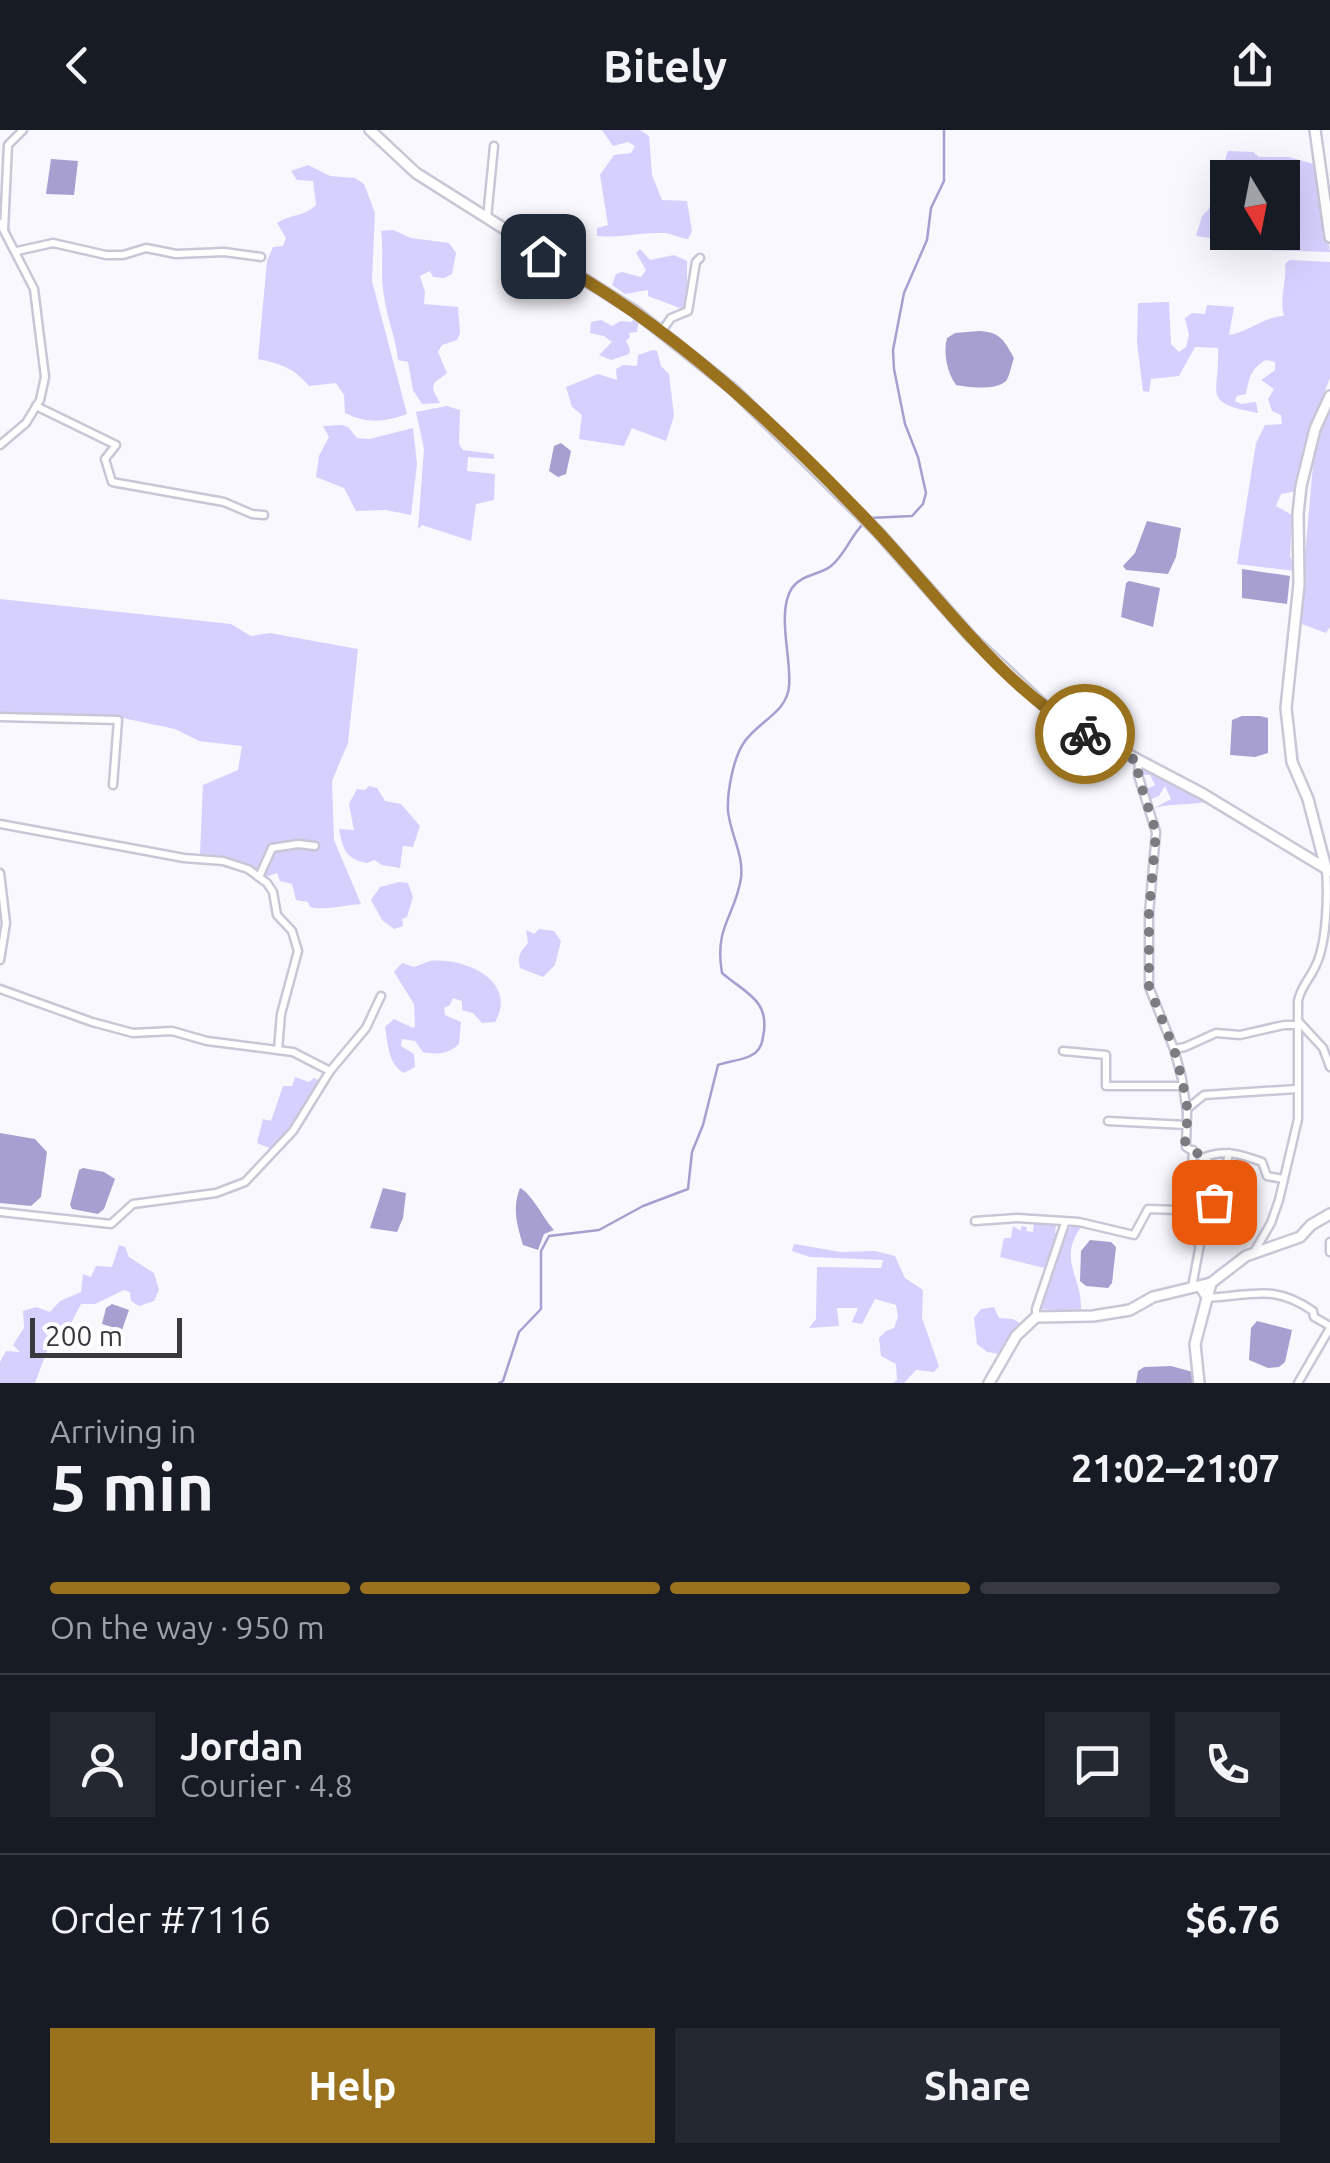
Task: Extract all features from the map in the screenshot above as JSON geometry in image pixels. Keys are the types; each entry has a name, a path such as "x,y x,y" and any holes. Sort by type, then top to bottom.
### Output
{"main road":[{"path":"370,130 416,173 636,312 747,403 878,532 954,619 1055,716 1204,794 1328,869"},
{"path":"1315,130 1330,237"},
{"path":"1328,869 1308,799 1292,762 1286,708 1299,584 1301,486 1314,429 1330,396"},
{"path":"1199,1383 1195,1344 1211,1283 1227,1267 1300,1237 1330,1214"},
{"path":"989,1383 1016,1336 1036,1317 1092,1316 1130,1310 1153,1298 1211,1283"}],"street":[{"path":"0,445 20,429 36,406 45,377 34,289 2,226 8,144 23,130"},
{"path":"487,218 494,146"},
{"path":"16,251 53,243 106,255 146,248 176,254 224,252 261,258"},
{"path":"661,332 671,318 688,311 696,262 700,258"},
{"path":"36,406 116,445 105,459 112,482 224,502 264,515"},
{"path":"0,717 118,720 113,785"},
{"path":"1139,762 1138,776 1156,832 1149,914 1149,987 1174,1049 1186,1110 1185,1144 1205,1157 1211,1168 1214,1193 1200,1245 1195,1287 1206,1298 1280,1293 1313,1311 1314,1317 1330,1327 1298,1383"},
{"path":"0,824 184,858 223,861 248,869 271,888 277,915 292,931 298,951 281,1014 278,1050"},
{"path":"259,878 272,848 315,846"},
{"path":"1254,1253 1271,1223 1298,1119 1302,986 1318,959 1328,869"},
{"path":"0,873 6,922 0,960"},
{"path":"1318,959 1330,959"},
{"path":"0,989 133,1033 172,1032 207,1041 278,1050 301,1055 330,1071"},
{"path":"0,1212 110,1224 133,1204 184,1198 240,1185 293,1131 330,1071 366,1028 381,996"},
{"path":"1174,1049 1216,1033 1240,1036 1299,1023"},
{"path":"1299,1023 1322,1048 1330,1066"},
{"path":"1063,1051 1106,1055 1106,1086 1182,1086"},
{"path":"1186,1110 1204,1095 1297,1090"},
{"path":"1108,1121 1186,1124"},
{"path":"1193,1150 1191,1187 1180,1188 1177,1210 1183,1226 1200,1245"},
{"path":"1205,1157 1229,1153 1262,1162 1266,1176 1283,1180"},
{"path":"1214,1193 1220,1189 1229,1153"},
{"path":"975,1221 1017,1218 1078,1222 1134,1234 1148,1209 1177,1210"},
{"path":"1036,1317 1065,1223"},
{"path":"1330,1242 1330,1252"}],"shaded area":[{"path":"602,130 640,130 649,136 652,175 662,200 687,201 692,231 688,239 663,233 597,236 597,228 608,225 600,175 614,155 631,153 635,146 628,142 613,146"},
{"path":"1228,151 1300,160 1225,160"},
{"path":"51,159 78,161 74,195 46,194"},
{"path":"1300,160 1317,165 1330,252 1265,250 1300,250"},
{"path":"308,165 330,176 355,178 364,184 375,213 372,281 407,414 376,421 353,417 345,413 344,395 336,383 309,386 286,368 258,359 267,261 273,247 283,246 286,238 277,223 316,205 313,181 297,180 291,171"},
{"path":"1210,206 1210,238 1196,236 1202,216"},
{"path":"393,230 411,238 449,243 456,253 452,274 433,277 430,271 420,276 424,304 458,307 457,340 442,345 438,352 447,373 434,383 440,403 422,404 413,390 408,362 398,360 382,280 381,231"},
{"path":"640,249 650,260 674,255 687,261 687,306 682,309 648,296 648,290 625,294 612,285 616,274 622,272 641,277 646,270 636,253"},
{"path":"1290,260 1330,262 1330,378 1309,433 1297,491 1281,494 1276,506 1292,515 1290,556 1296,571 1237,564 1256,443 1265,425 1282,424 1281,415 1272,411 1268,399 1274,389 1261,380 1275,370 1275,362 1266,360 1257,366 1246,394 1237,396 1235,401 1256,402 1258,413 1220,400 1216,387 1218,348 1195,347 1179,376 1151,379 1149,392 1143,391 1137,342 1138,303 1169,302 1171,344 1179,352 1186,347 1189,335 1185,318 1192,313 1205,314 1207,305 1234,307 1229,335 1284,316 1285,264"},
{"path":"636,317 637,332 629,333 626,341 629,354 611,360 599,355 612,342 590,333 591,322 601,320 612,326"},
{"path":"979,331 997,335 1007,346 1014,358 1008,377 989,387 956,385 947,362 947,338 955,333"},
{"path":"653,350 669,374 674,416 666,441 632,428 624,446 579,439 582,415 572,407 566,387 598,374 617,380 616,369 637,366 638,355"},
{"path":"1330,403 1330,627 1326,633 1299,623 1315,443"},
{"path":"447,406 460,410 459,444 463,450 494,454 494,459 468,457 467,471 495,474 494,500 476,504 471,541 422,525 418,529 424,449 416,412"},
{"path":"342,425 357,438 369,439 413,428 417,464 411,515 385,510 356,511 344,488 316,477 319,456 329,437 323,426"},
{"path":"561,443 571,451 566,474 558,477 549,471 554,446"},
{"path":"1147,521 1181,528 1176,557 1168,574 1126,570 1123,566 1135,553"},
{"path":"1242,569 1290,576 1287,604 1242,598"},
{"path":"1129,581 1160,588 1153,627 1121,617"},
{"path":"0,599 231,624 251,636 270,633 358,649 348,743 332,781 334,840 361,904 310,907 308,902 296,900 292,884 280,881 277,873 263,878 234,859 200,854 203,785 238,770 242,746 199,741 175,729 118,717 0,715"},
{"path":"1268,718 1268,753 1255,757 1230,755 1232,720"},
{"path":"1142,765 1213,801 1154,808 1171,799 1165,786 1159,796 1149,800 1145,790 1155,785 1150,775 1138,775"},
{"path":"377,788 385,801 401,804 420,826 413,847 403,846 400,868 374,860 360,861 344,847 339,829 354,830 349,804 357,789"},
{"path":"408,883 413,897 407,917 402,919 403,926 394,929 382,920 371,900 380,887"},
{"path":"539,929 554,931 561,941 555,965 543,977 520,968 519,964 520,954 528,943 526,930 534,934"},
{"path":"430,961 458,963 484,975 500,995 500,1007 495,1022 482,1023 473,1013 462,1010 462,1001 453,998 444,1008 445,1015 461,1022 459,1044 447,1052 433,1053 423,1052 415,1041 402,1039 401,1046 414,1054 415,1067 404,1073 392,1059 385,1027 394,1019 413,1028 414,1004 394,972 402,963 414,967"},
{"path":"295,1077 322,1082 272,1149 257,1143 263,1119 271,1121 283,1086 292,1086"},
{"path":"0,1133 35,1139 47,1152 41,1197 31,1206 0,1203"},
{"path":"79,1170 104,1172 115,1179 104,1209 98,1214 72,1209 70,1205"},
{"path":"383,1188 406,1193 397,1232 370,1228"},
{"path":"520,1188 554,1230 544,1234 538,1250 523,1245 516,1210"},
{"path":"1034,1222 1056,1224 1055,1233 1061,1234 1048,1269 1000,1257 1004,1238 1011,1238 1013,1226 1021,1231 1021,1226 1027,1227 1026,1231 1033,1232"},
{"path":"1072,1226 1081,1227 1074,1239 1071,1259 1081,1312 1039,1309 1066,1231"},
{"path":"1090,1240 1111,1242 1116,1247 1108,1288 1086,1286 1080,1281 1081,1251"},
{"path":"794,1244 895,1256 905,1278 923,1290 922,1318 939,1366 934,1372 916,1370 904,1383 893,1383 897,1380 896,1364 881,1356 879,1338 894,1328 898,1317 896,1305 875,1299 862,1324 852,1322 858,1308 837,1308 839,1326 809,1328 816,1319 817,1267 881,1268 883,1260 810,1257 792,1251"},
{"path":"119,1245 125,1247 129,1257 154,1273 159,1290 154,1301 139,1306 131,1301 130,1292 124,1290 95,1304 81,1304 58,1348 48,1348 35,1383 0,1383 0,1362 6,1351 20,1352 13,1345 24,1328 23,1311 36,1307 50,1312 60,1301 81,1292 83,1274 91,1277 96,1266 112,1267"},
{"path":"112,1304 129,1310 122,1330 102,1324 106,1308"},
{"path":"994,1307 999,1318 1023,1325 1004,1355 987,1352 977,1344 974,1318 981,1309"},
{"path":"1257,1321 1292,1330 1285,1362 1279,1367 1268,1368 1249,1360 1251,1328"},
{"path":"1171,1366 1193,1372 1195,1383 1136,1383 1138,1371 1144,1367"}],"waterway":[{"path":"869,518 912,516 923,504 926,493 905,424 893,350 904,293 927,240 931,208 944,181 944,130"},
{"path":"499,1383 519,1332 541,1309 541,1251 549,1236 599,1230 643,1206 688,1189 692,1152 718,1065 750,1056 761,1046 764,1024 760,1006 722,973 720,957 723,933 741,878 741,861 728,811 731,776 743,744 787,696 785,610 792,588 831,566 864,523"}],"way so far":[{"path":"1085,734 1139,762 1138,776 1156,827 1149,914 1149,987 1182,1079 1188,1112 1185,1144 1209,1162 1214,1202"}],"route":[{"path":"543,256 636,312 734,390 878,532 971,637 1055,716 1085,734"}]}
